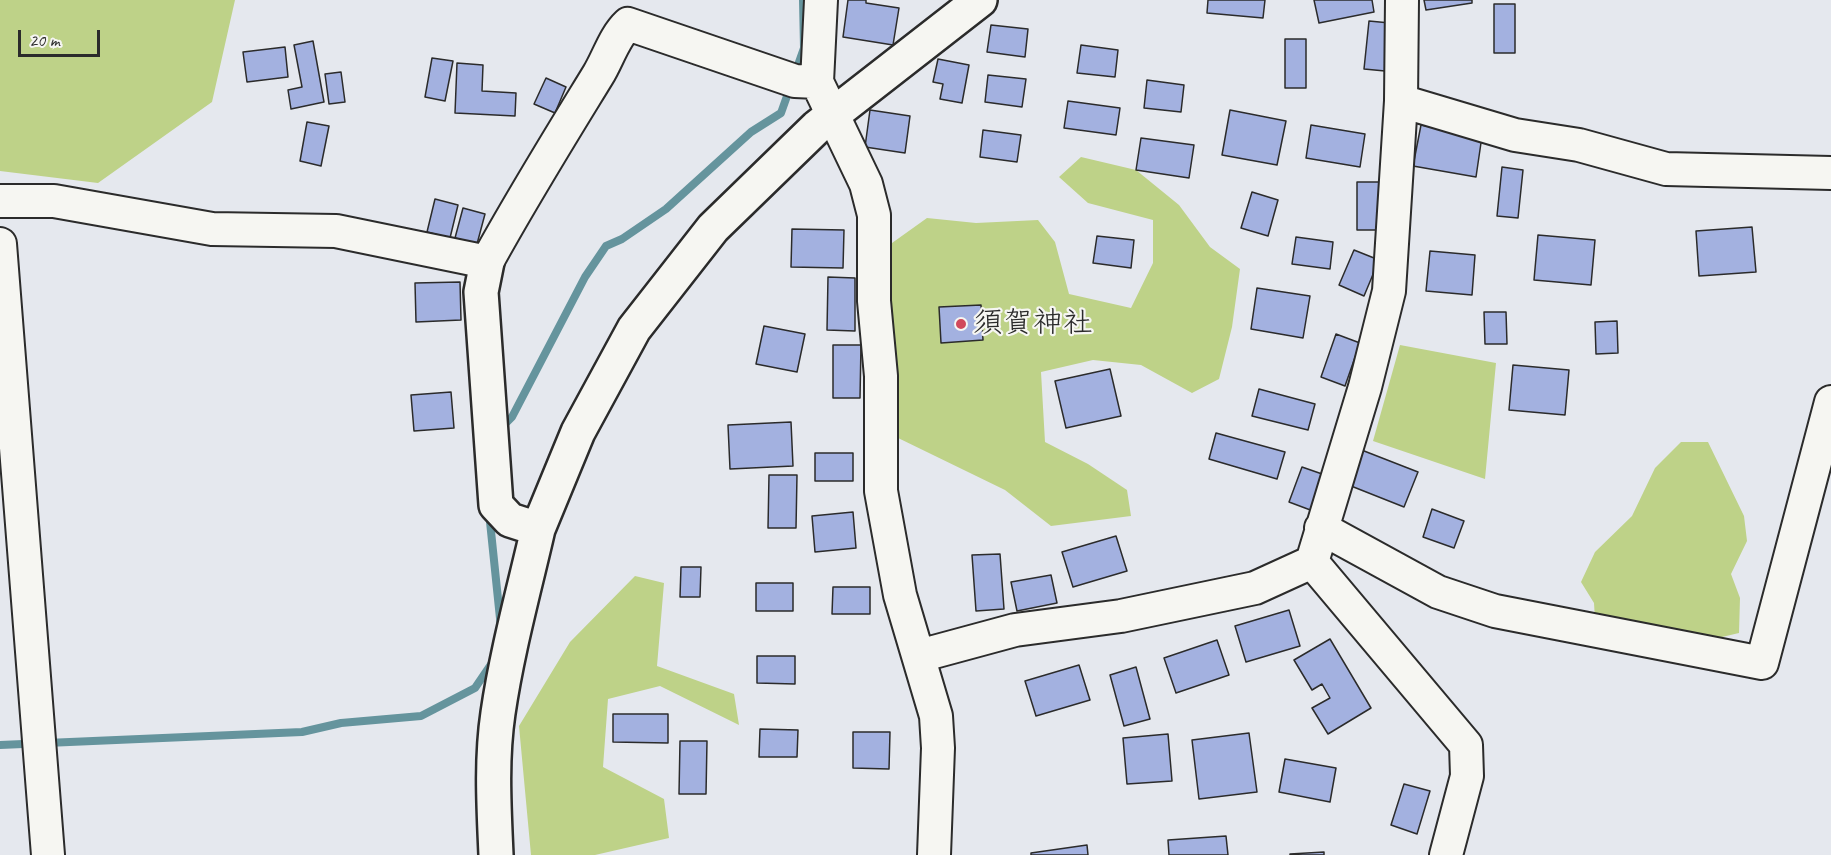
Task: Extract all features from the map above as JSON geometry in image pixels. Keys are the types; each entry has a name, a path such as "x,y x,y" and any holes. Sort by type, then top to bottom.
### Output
{"street":[{"path":"821,0 817,82 866,184 874,215 874,301 881,376 881,491 900,595 936,716 938,738 934,855"},
{"path":"496,855 494,787 498,715 512,640 538,529 578,432 634,329 712,228 833,114 980,0"},
{"path":"1312,562 1365,387 1389,291 1401,101 1402,0"},
{"path":"538,529 510,520 496,505 481,292 487,262 521,200 602,69 622,29 628,24 795,81 817,82"},
{"path":"1401,101 1515,135 1579,145 1666,169 1831,173"},
{"path":"0,201 54,201 212,229 336,231 487,262"},
{"path":"0,244 48,855"},
{"path":"1321,528 1438,592 1495,611 1762,663 1831,402"},
{"path":"919,656 1015,630 1121,616 1255,588 1312,562"},
{"path":"1312,562 1466,745 1467,776 1446,855"}],"green space":[{"path":"0,0 235,0 212,102 98,183 0,171"},
{"path":"1081,157 1136,170 1179,205 1210,247 1240,269 1232,327 1219,379 1192,393 1141,365 1093,360 1041,372 1045,442 1088,464 1127,490 1131,516 1051,526 1005,490 894,436 874,301 892,243 927,218 976,223 1038,220 1055,242 1069,294 1131,308 1153,263 1153,220 1088,203 1059,177"},
{"path":"1400,345 1496,363 1485,479 1373,441"},
{"path":"1681,442 1708,442 1744,516 1747,541 1731,574 1740,598 1739,633 1705,641 1595,620 1594,603 1581,582 1595,552 1632,516 1655,468"},
{"path":"635,576 664,583 657,666 734,694 739,725 660,686 608,699 603,767 664,799 669,838 595,855 531,855 519,726 570,642"}],"building":[{"path":"848,0 866,0 866,3 899,8 893,45 843,37"},
{"path":"1208,0 1265,0 1263,18 1207,13"},
{"path":"1314,0 1372,0 1374,12 1319,23"},
{"path":"1424,0 1472,0 1472,3 1426,10"},
{"path":"1494,4 1515,4 1515,53 1494,53"},
{"path":"1369,21 1390,23 1385,71 1364,69"},
{"path":"991,25 1028,29 1025,57 987,52"},
{"path":"1285,39 1306,39 1306,88 1285,88"},
{"path":"313,41 324,102 291,109 288,90 302,87 294,45"},
{"path":"1081,45 1118,50 1115,77 1077,73"},
{"path":"285,47 288,77 247,82 243,52"},
{"path":"432,58 453,61 445,101 425,97"},
{"path":"938,59 969,65 962,103 940,99 943,84 933,82"},
{"path":"457,63 483,65 482,91 516,93 515,116 455,113"},
{"path":"341,72 345,102 329,104 325,74"},
{"path":"988,75 1026,79 1022,107 985,102"},
{"path":"546,78 566,87 555,113 534,104"},
{"path":"1147,80 1184,85 1181,112 1144,108"},
{"path":"1068,101 1120,108 1116,135 1064,128"},
{"path":"870,110 910,116 905,153 865,147"},
{"path":"1230,110 1286,121 1277,165 1222,155"},
{"path":"307,122 329,126 321,166 300,161"},
{"path":"1311,125 1365,134 1360,167 1306,158"},
{"path":"1421,125 1482,136 1476,177 1413,166"},
{"path":"983,130 1021,135 1017,162 980,157"},
{"path":"1141,138 1194,145 1189,178 1136,170"},
{"path":"1502,167 1523,170 1518,218 1497,216"},
{"path":"1357,182 1379,182 1379,230 1357,230"},
{"path":"1252,192 1278,200 1268,236 1241,228"},
{"path":"435,199 458,205 450,238 427,232"},
{"path":"463,208 485,214 477,244 455,238"},
{"path":"1752,227 1756,272 1699,276 1696,231"},
{"path":"792,229 844,230 843,268 791,267"},
{"path":"1538,235 1595,240 1591,285 1534,280"},
{"path":"1097,236 1134,240 1131,268 1093,263"},
{"path":"1296,237 1333,242 1330,269 1292,264"},
{"path":"1354,250 1379,260 1364,296 1339,285"},
{"path":"1430,251 1475,255 1472,295 1426,291"},
{"path":"828,277 855,278 855,331 827,330"},
{"path":"460,282 461,320 416,322 415,283"},
{"path":"1257,288 1310,296 1303,338 1251,329"},
{"name":"須賀神社","path":"981,305 983,340 941,343 939,307"},
{"path":"1484,312 1506,312 1507,344 1485,344"},
{"path":"1617,321 1618,353 1596,354 1595,322"},
{"path":"764,326 805,334 797,372 756,364"},
{"path":"1336,334 1360,343 1345,386 1321,377"},
{"path":"833,345 861,345 860,398 833,398"},
{"path":"1513,365 1569,370 1565,415 1509,410"},
{"path":"1110,369 1121,416 1066,428 1055,381"},
{"path":"1259,389 1315,404 1308,430 1252,416"},
{"path":"451,392 454,428 414,431 411,395"},
{"path":"791,422 793,466 730,469 728,425"},
{"path":"1216,433 1285,452 1277,479 1209,459"},
{"path":"1359,449 1418,472 1404,507 1346,484"},
{"path":"815,453 853,453 853,481 815,481"},
{"path":"1302,467 1325,475 1313,511 1289,502"},
{"path":"769,475 797,475 796,528 768,528"},
{"path":"1432,509 1464,521 1454,548 1423,537"},
{"path":"853,512 856,548 815,552 812,516"},
{"path":"1116,536 1127,571 1073,587 1062,552"},
{"path":"1000,554 1004,609 976,611 972,555"},
{"path":"681,567 701,567 700,597 680,597"},
{"path":"1051,575 1057,603 1017,611 1011,582"},
{"path":"756,583 793,583 793,611 756,611"},
{"path":"833,587 870,587 870,614 832,614"},
{"path":"1289,610 1300,646 1246,662 1235,626"},
{"path":"1330,639 1371,708 1328,734 1312,708 1330,698 1322,684 1312,690 1294,660"},
{"path":"1217,640 1229,675 1176,693 1164,658"},
{"path":"757,656 795,656 795,684 757,683"},
{"path":"1079,665 1090,700 1036,716 1025,681"},
{"path":"1136,667 1150,719 1124,726 1110,675"},
{"path":"613,714 668,714 668,743 613,742"},
{"path":"760,729 798,730 797,757 759,757"},
{"path":"853,732 890,732 889,769 853,768"},
{"path":"1249,733 1257,792 1199,799 1192,740"},
{"path":"1168,734 1172,781 1127,784 1123,738"},
{"path":"680,741 707,741 706,794 679,794"},
{"path":"1285,759 1336,768 1330,802 1279,792"},
{"path":"1404,784 1430,791 1417,834 1391,825"},
{"path":"1226,836 1228,855 1169,855 1168,840"},
{"path":"1087,845 1088,855 1031,855 1031,853"},
{"path":"1324,852 1324,855 1290,855 1290,854"}],"waterway":[{"path":"501,428 512,417 585,277 606,246 622,239 666,209 751,132 781,113 804,48 803,0"},
{"path":"489,512 501,628"},
{"path":"0,745 302,732 341,723 421,716 475,688 494,660"}],"place":[{"name":"須賀神社","path":"961,324"}]}
